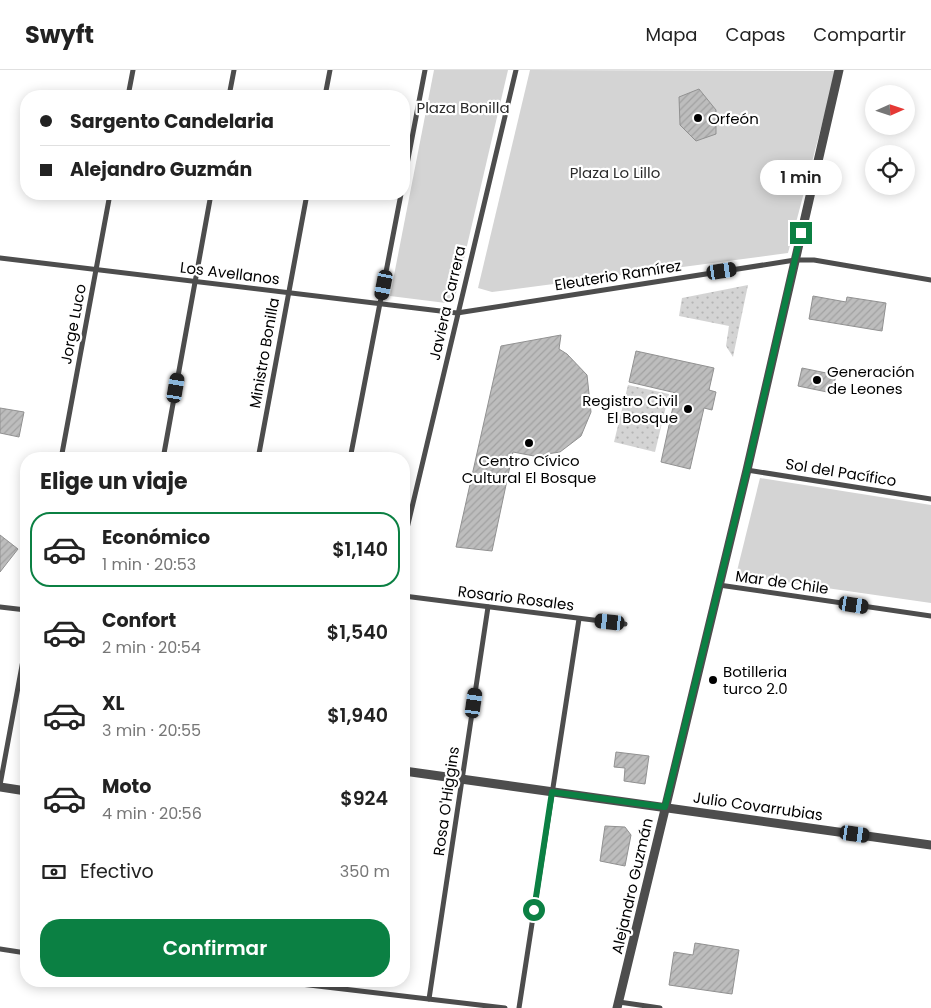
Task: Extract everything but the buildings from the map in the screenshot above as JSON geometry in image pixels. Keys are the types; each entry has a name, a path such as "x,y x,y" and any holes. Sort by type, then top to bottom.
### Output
{"street":[{"path":"129,90 133,70"},
{"path":"230,90 234,70"},
{"path":"326,90 330,70"},
{"path":"410,149 425,70"},
{"name":"Javiera Carrera","path":"410,516 516,70"},
{"name":"Alejandro Guzmán","path":"618,1005 747,470 839,70"},
{"name":"Jorge Luco","path":"62,452 109,200"},
{"path":"164,452 210,200"},
{"name":"Ministro Bonilla","path":"259,452 306,200"},
{"path":"351,452 400,200"},
{"name":"Los Avellanos","path":"0,258 457,312"},
{"name":"Eleuterio Ramírez","path":"457,312 795,260 814,260 931,280"},
{"name":"Sol del Pacífico","path":"747,470 931,499"},
{"name":"Mar de Chile","path":"719,585 931,616"},
{"name":"Rosario Rosales","path":"410,597 625,624"},
{"path":"0,607 20,609"},
{"name":"Rosa O'Higgins","path":"430,999 488,607"},
{"path":"519,1008 579,619"},
{"path":"20,677 0,786 20,790"},
{"name":"Julio Covarrubias","path":"410,772 931,845"},
{"path":"0,950 20,952"},
{"path":"324,987 505,1008"},
{"path":"618,1005 660,1008"}],"green space":[{"name":"Plaza Bonilla","path":"434,70 508,70 456,293 454,300 446,303 390,296"},
{"name":"Plaza Lo Lillo","path":"530,70 836,71 788,253 492,292 478,288"},
{"path":"748,285 733,357 726,346 729,326 679,316 682,298"},
{"path":"628,385 669,394 655,452 614,442"},
{"path":"760,478 931,505 931,603 736,575"}],"place":[{"name":"Orfeón","path":"698,118"},
{"name":"Generación de Leones","path":"817,380"},
{"name":"Registro Civil El Bosque","path":"688,409"},
{"name":"Centro Cívico Cultural El Bosque","path":"529,443"},
{"name":"Botilleria turco 2.0","path":"713,680"}],"route":[{"path":"534,910 552,792 665,807 747,470 801,233"}]}
